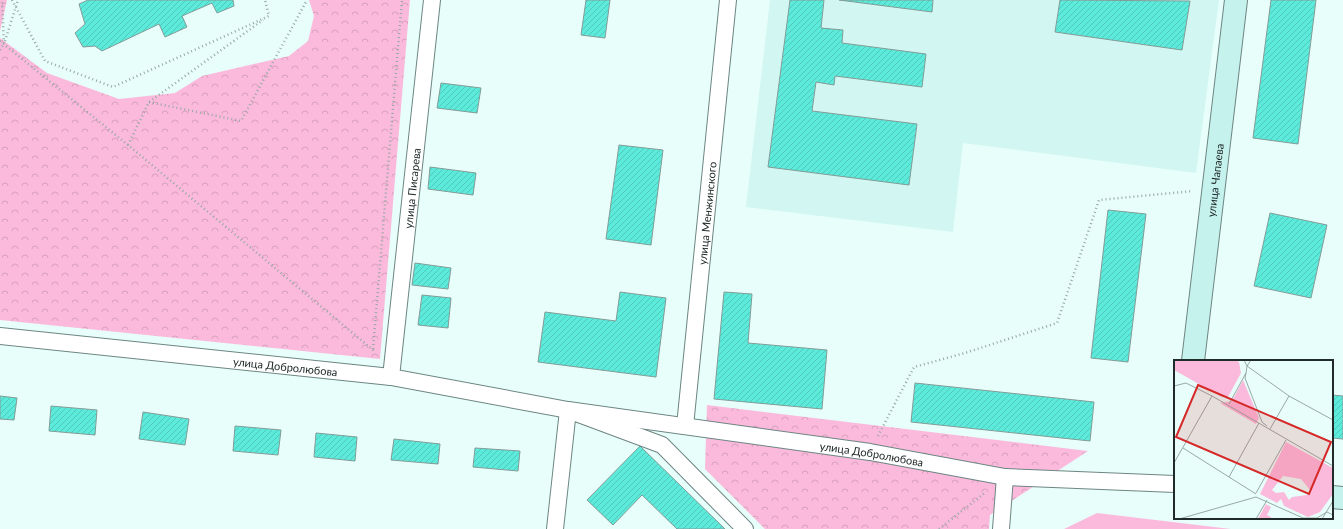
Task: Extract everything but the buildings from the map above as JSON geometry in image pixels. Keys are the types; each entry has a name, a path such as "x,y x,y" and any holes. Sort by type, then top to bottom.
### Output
{"main road":[{"name":"улица Чапаева","path":"1193,360 1236,0"},
{"path":"1333,497 1343,498"}],"street":[{"name":"улица Писарева","path":"391,377 432,0"},
{"name":"улица Менжинского","path":"685,426 728,0"},
{"name":"улица Добролюбова","path":"0,336 391,377 568,410 870,452 1005,477 1174,484"},
{"name":"улица Добролюбова","path":"568,410 662,445 745,529"},
{"path":"554,529 568,410"},
{"path":"1001,529 1005,477"}],"path":[{"path":"2,0 4,44"},
{"path":"12,0 45,61 113,87 269,16"},
{"path":"0,50 4,44 18,0"},
{"path":"265,0 269,16"},
{"path":"149,102 241,121 307,0"},
{"path":"373,350 402,0"},
{"path":"128,145 149,102 269,16"},
{"path":"0,41 128,145 373,350 391,377"},
{"path":"870,452 914,367 965,353 1057,323 1099,200 1213,189"},
{"path":"939,529 1005,477"}],"shaded area":[{"path":"770,0 1219,0 1196,173 963,143 953,232 746,207"}],"green space":[{"path":"0,0 7,0 0,31"},
{"path":"309,0 410,0 380,359 0,320 0,38 47,73 119,99 175,93 202,76 289,56 308,41 314,16"},
{"path":"707,405 1088,451 990,515 989,529 765,529 705,469"},
{"path":"1097,513 1231,529 1064,529"}]}
